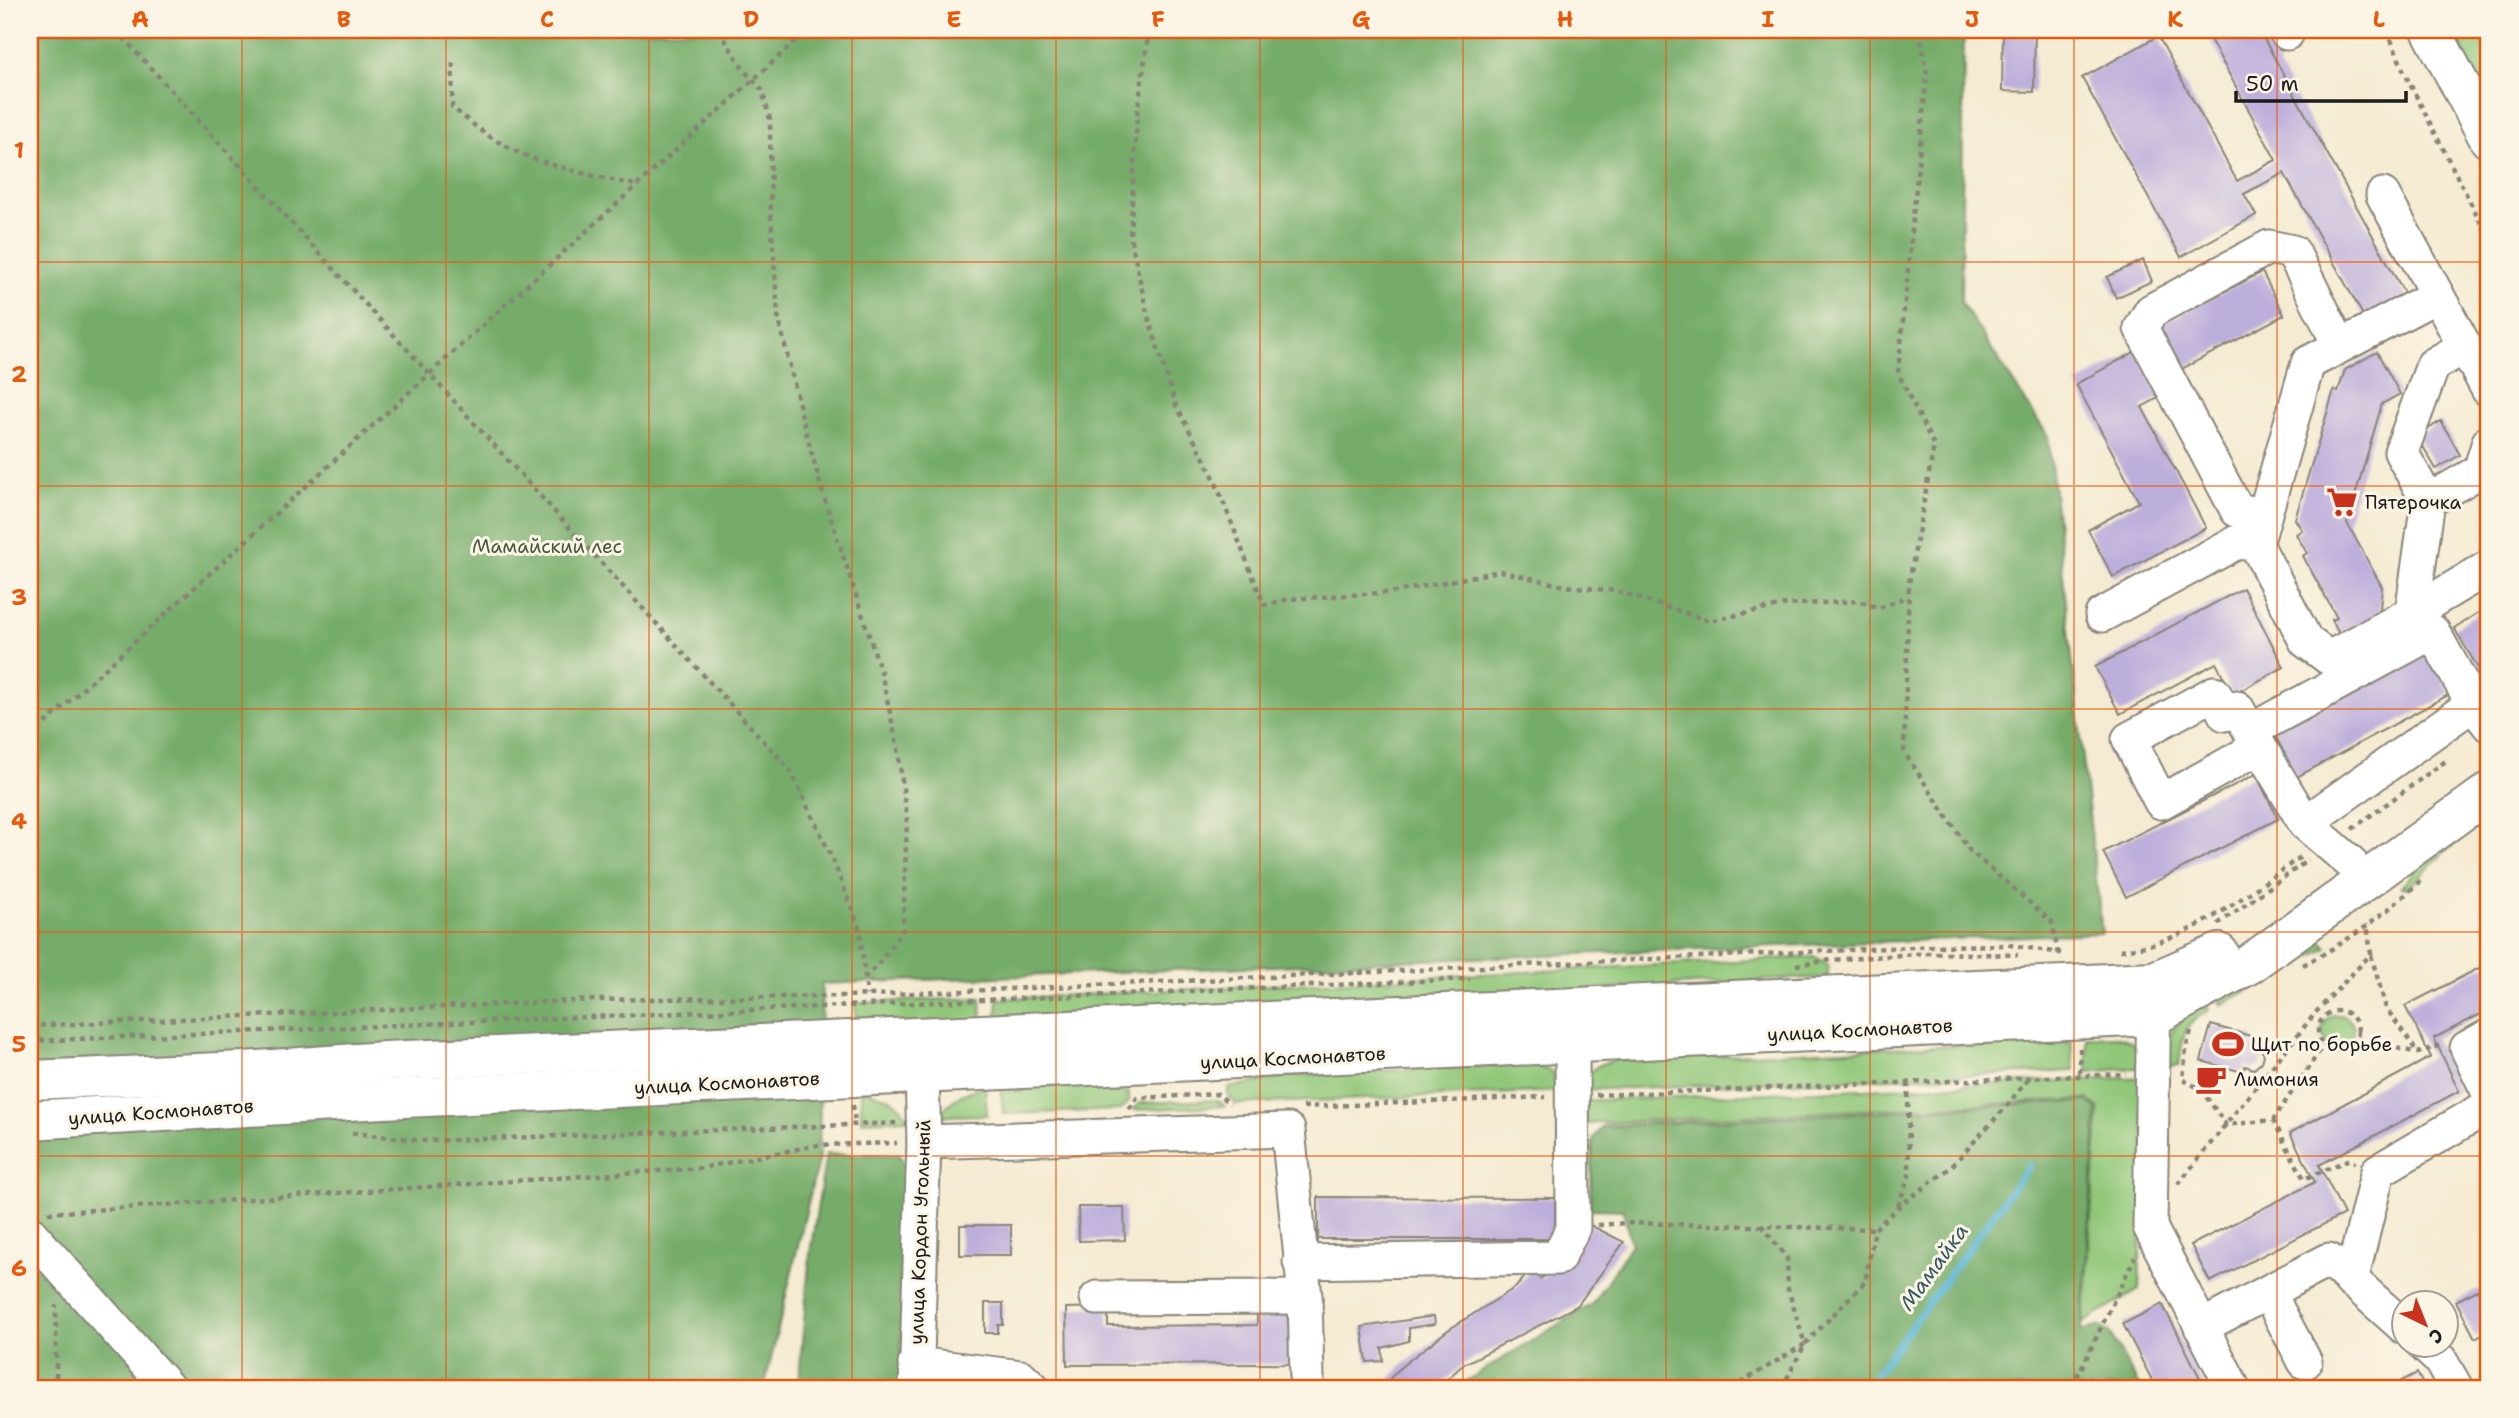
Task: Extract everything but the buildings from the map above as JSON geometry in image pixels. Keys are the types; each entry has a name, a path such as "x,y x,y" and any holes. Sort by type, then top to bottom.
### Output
{"main road":[{"path":"2431,30 2489,139"},
{"name":"улица Космонавтов","path":"2154,999 2194,966 2232,947 2327,843 2473,757"},
{"name":"улица Космонавтов","path":"30,1080 243,1071 385,1061 2154,999 2248,965 2485,804"},
{"name":"улица Космонавтов","path":"30,1121 383,1099 1572,1045 2078,1002"}],"street":[{"path":"2383,195 2489,391"},
{"path":"2340,346 2293,252 2269,247 2151,311 2141,328 2237,510 2260,530 2306,641 2329,658 2412,613 2489,566"},
{"path":"2102,615 2260,530 2308,363 2436,296"},
{"path":"2412,613 2428,501 2401,452 2433,365 2463,347"},
{"path":"2428,501 2487,466"},
{"path":"2433,632 2481,715 2327,843 2255,739 2433,632"},
{"path":"2154,999 2151,1215 2201,1327 2233,1388"},
{"path":"2478,1042 2489,1093"},
{"path":"1300,1262 1558,1258 1573,1228 1572,1045"},
{"name":"улица Кордон Угольный","path":"916,1376 924,1142 922,1075"},
{"path":"2351,1281 2378,1171 2489,1107"},
{"path":"924,1142 1288,1130 1305,1297 1305,1388"},
{"path":"37,1223 57,1264 168,1388"},
{"path":"2201,1327 2329,1259 2390,1316"},
{"path":"2268,1292 2305,1362"},
{"path":"1097,1298 1305,1297"},
{"path":"2438,1358 2456,1388"},
{"path":"916,1376 1021,1377 1033,1388"}],"path":[{"path":"116,30 790,770 833,860 860,930 867,995"},
{"path":"719,30 743,69 762,90 769,119 771,216 778,316 824,498 881,672 898,748 907,820 902,929 881,961 864,979"},
{"path":"30,737 808,30"},
{"path":"1149,30 1137,116 1130,236 1148,317 1176,405 1213,476 1264,605 1289,599 1395,592 1500,571 1564,586 1617,591 1710,621 1784,605 1859,601 1879,608 1908,596"},
{"path":"1919,30 1927,72 1898,373 1934,446 1909,583 1904,751 1970,851 2052,922 2058,953"},
{"path":"2387,30 2404,74 2489,239"},
{"path":"453,63 452,107 479,130 519,153 583,174 637,185"},
{"path":"2109,951 2132,949 2167,939 2203,923 2327,843 2473,757"},
{"path":"2209,931 2327,843 2378,801"},
{"path":"2297,969 2331,950 2367,924 2409,893 2427,875"},
{"path":"2367,924 2371,954 2386,1008 2418,1053"},
{"path":"30,1026 594,1000 867,995 1933,946 2010,945 2076,954 2080,1076"},
{"path":"1786,966 1930,953 2023,956"},
{"path":"2060,1388 2076,1377 2081,1369 2151,1215 2165,1202 2317,1012 2371,954"},
{"path":"30,1041 1483,979"},
{"path":"2332,1011 2347,1012 2358,1025 2358,1039 2342,1052 2331,1051 2323,1046 2317,1031 2324,1016 2332,1011"},
{"path":"2317,1012 2324,1016"},
{"path":"2196,1024 2189,1034 2183,1080 2201,1089 2226,1125"},
{"path":"2358,1039 2418,1053 2452,1041 2478,1042"},
{"path":"2226,1125 2273,1120 2323,1046"},
{"path":"1732,1388 1805,1344 1865,1282 1875,1228 1950,1168 2029,1078"},
{"path":"1897,1208 1909,1176 1908,1083"},
{"path":"1124,1114 1137,1098 1218,1094 1236,1109"},
{"path":"2273,1120 2304,1179 2348,1160 2378,1171"},
{"path":"37,1223 701,1168 818,1145 924,1142"},
{"path":"1573,1228 1628,1223 1875,1228"},
{"path":"1762,1226 1787,1258 1788,1289 1805,1344 1782,1388"},
{"path":"56,1388 57,1264"}],"green space":[{"name":"Мамайский лес","path":"30,30 1964,30 1961,302 2048,436 2102,933 822,984 819,1157 764,1388 30,1388"},
{"path":"2451,30 2474,30 2489,59 2489,100"},
{"path":"2478,815 2484,822 2443,853 2409,888 2401,887 2438,846"},
{"path":"2322,941 2327,948 2221,1005 2216,994 2272,963"},
{"path":"1815,957 1828,964 1828,977 997,1020 998,999"},
{"path":"981,998 982,1022 856,1027 855,1003"},
{"path":"2205,1001 2209,1010 2193,1021 2185,1032 2179,1065 2164,1066 2171,1034 2186,1016"},
{"path":"2338,1015 2349,1020 2354,1031 2349,1042 2338,1047 2327,1042 2322,1031 2327,1020"},
{"path":"2116,1036 2128,1040 2136,1047 2146,1067 2087,1072 2087,1037"},
{"path":"2071,1040 2074,1071 1581,1090 1593,1070 1615,1060"},
{"path":"1532,1064 1552,1072 1561,1091 1236,1104 1228,1096 1228,1088 1292,1075"},
{"path":"2146,1077 2139,1290 2083,1323 2099,1108 2088,1099 1581,1124 1581,1101"},
{"path":"1060,1084 1129,1093 1129,1101 1121,1110 1003,1114 1001,1087"},
{"path":"985,1086 987,1115 939,1116 959,1097"},
{"path":"861,1090 895,1102 907,1119 861,1121"},
{"path":"1218,1100 1225,1106 1133,1110 1139,1103"},
{"path":"2087,1101 2097,1109 2081,1331 2100,1326 2110,1333 2140,1388 1460,1388 1471,1378 1593,1303 1631,1244 1623,1210 1590,1209 1593,1139 1603,1126"},
{"path":"826,1154 899,1155 908,1168 900,1388 798,1388 810,1253"}],"waterway":[{"name":"Мамайка","path":"1866,1388 2029,1166"}],"place":[{"name":"Пятерочка","path":"2342,502"},
{"name":"Щит по борьбе","path":"2228,1044"},
{"name":"Лимония","path":"2211,1079"}]}
